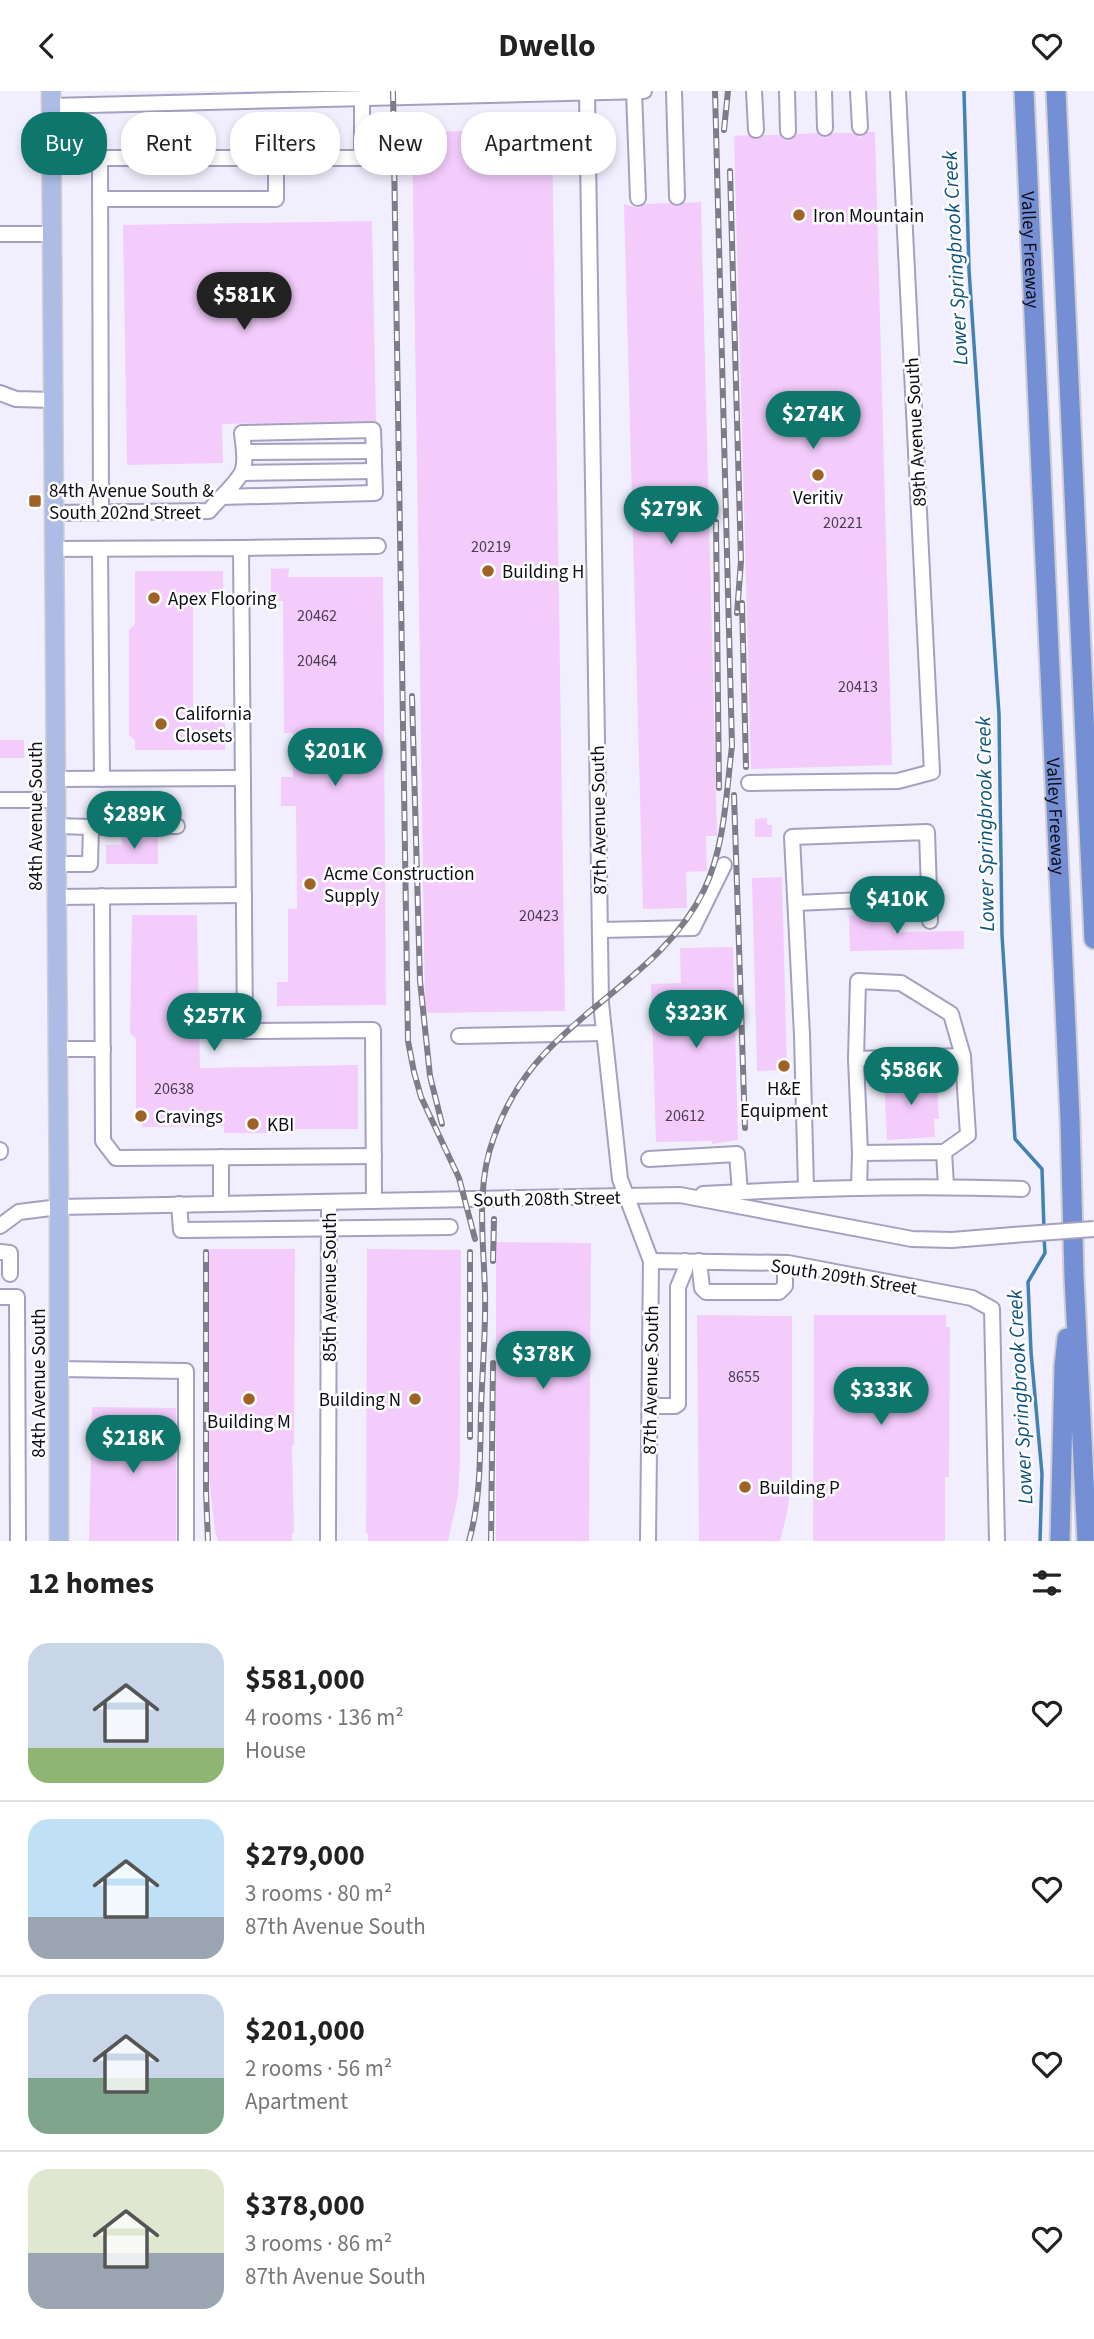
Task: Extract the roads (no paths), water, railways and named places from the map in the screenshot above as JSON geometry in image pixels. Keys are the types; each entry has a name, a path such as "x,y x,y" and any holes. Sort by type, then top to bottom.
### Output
{"highway":[{"name":"Valley Freeway","path":"1024,91 1087,1541"},
{"name":"Valley Freeway","path":"1056,91 1094,939"},
{"path":"1060,1541 1064,1366 1074,1277"}],"main road":[{"name":"84th Avenue South","path":"51,99 60,1207 59,1541"}],"street":[{"path":"634,91 638,198"},
{"path":"51,99 643,91"},
{"path":"674,91 677,197"},
{"path":"754,91 756,130"},
{"path":"787,91 788,131"},
{"path":"824,91 825,128"},
{"path":"859,91 860,127"},
{"name":"89th Avenue South","path":"749,783 898,781 932,772 898,91"},
{"name":"87th Avenue South","path":"592,92 601,1003 620,1179 651,1261 648,1541"},
{"path":"340,157 362,157 355,96"},
{"path":"101,513 100,158 230,158"},
{"path":"100,199 276,199 276,175"},
{"path":"0,234 52,234"},
{"path":"0,393 16,399 53,400"},
{"path":"54,513 209,511 221,497 242,473 242,433 373,430 375,493 221,497"},
{"path":"244,452 374,450"},
{"path":"242,473 374,471"},
{"path":"54,549 378,547"},
{"path":"241,548 245,1031 373,1030 374,1201"},
{"path":"100,549 102,779"},
{"path":"55,779 243,778"},
{"path":"0,800 56,800"},
{"path":"56,826 177,826"},
{"path":"56,864 90,864 91,827"},
{"path":"806,1188 792,837 927,832 930,921"},
{"path":"600,930 692,928 724,865"},
{"path":"57,897 244,895"},
{"path":"102,896 103,1141 116,1158 374,1156"},
{"path":"796,902 929,897"},
{"path":"859,1188 856,1059 858,981 901,983 951,1014 963,1056 968,1135 944,1152 860,1153"},
{"path":"459,1036 604,1033"},
{"path":"58,1049 103,1049"},
{"path":"856,1059 963,1056"},
{"path":"944,1152 946,1187"},
{"path":"649,1159 737,1154 740,1192"},
{"path":"221,1157 221,1204"},
{"path":"680,1195 806,1188 1022,1189"},
{"name":"South 208th Street","path":"0,1226 19,1212 60,1207 680,1195 912,1238 952,1240 1094,1229"},
{"name":"85th Avenue South","path":"328,1541 329,1202"},
{"path":"179,1205 181,1230 450,1227"},
{"path":"0,1252 10,1253 10,1274"},
{"name":"South 209th Street","path":"651,1261 785,1263 972,1298 992,1308 997,1541"},
{"path":"692,1261 706,1292 779,1292 785,1286 785,1263"},
{"path":"650,1406 678,1404 678,1287 692,1261"},
{"path":"0,1297 17,1297 18,1541"},
{"path":"59,1369 186,1371 186,1541"}],"waterway":[{"name":"Lower Springbrook Creek","path":"964,91 969,270 999,714 1002,935 1015,1139 1042,1169 1044,1229"},
{"name":"Lower Springbrook Creek","path":"1040,1541 1042,1474 1028,1282 1045,1253 1044,1237"}],"railway":[{"path":"393,91 408,1041 421,1097 459,1178 475,1239"},
{"path":"469,1541 476,1509 480,1460 485,1308 482,1235 484,1175 494,1137 516,1092 538,1061 566,1032 652,958 672,938 689,915 711,873 724,819 732,746 715,91"},
{"path":"724,130 728,91"},
{"path":"730,171 741,561 737,613"},
{"path":"716,522 719,788"},
{"path":"742,603 746,767"},
{"path":"412,696 420,981 430,1076 442,1124"},
{"path":"734,795 745,1128"},
{"path":"493,1261 494,1219"},
{"path":"206,1252 208,1541"},
{"path":"470,1252 470,1437"},
{"path":"491,1541 493,1363"}],"place":[{"name":"Iron Mountain","path":"799,215"},
{"name":"Veritiv","path":"818,475"},
{"name":"84th Avenue South & South 202nd Street","path":"35,501"},
{"name":"Building H","path":"488,571"},
{"name":"Apex Flooring","path":"154,598"},
{"name":"California Closets","path":"161,724"},
{"name":"Acme Construction Supply","path":"310,884"},
{"name":"H&E Equipment","path":"784,1066"},
{"name":"Cravings","path":"141,1116"},
{"name":"KBI","path":"253,1124"},
{"name":"Building M","path":"249,1399"},
{"name":"Building N","path":"415,1399"},
{"name":"Building P","path":"745,1487"}]}
